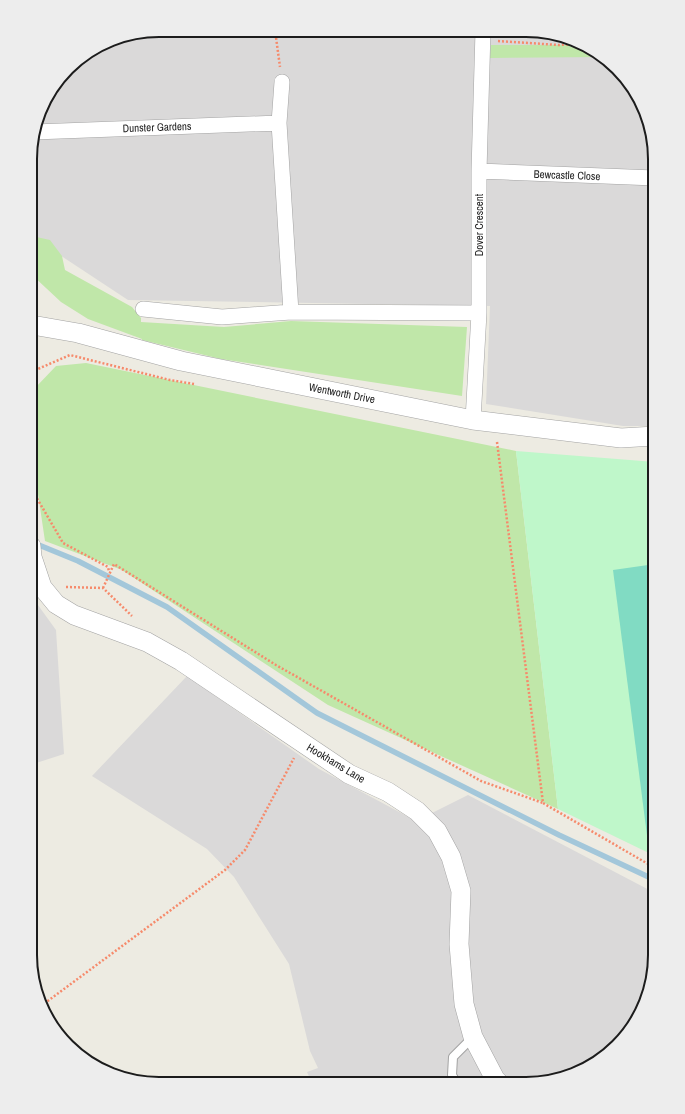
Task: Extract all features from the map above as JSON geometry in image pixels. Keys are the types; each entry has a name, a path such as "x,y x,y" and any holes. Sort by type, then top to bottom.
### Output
{"street":[{"name":"Dover Crescent","path":"473,420 479,313 479,171 484,37"},
{"path":"282,82 279,123 291,312"},
{"name":"Dunster Gardens","path":"40,132 279,123"},
{"name":"Bewcastle Close","path":"479,171 648,178"},
{"path":"144,309 222,318 291,312 479,313"},
{"name":"Wentworth Drive","path":"37,324 78,333 182,361 473,420 621,438 648,436"},
{"name":"Hookhams Lane","path":"37,571 42,587 56,604 74,615 147,642 181,661 349,774 388,792 411,807 437,831 450,857 461,891 459,944 464,1004 473,1037 491,1077"}],"lane":[{"path":"453,1077 453,1057 473,1037"}],"path":[{"path":"275,37 282,82"},
{"path":"492,37 559,45 568,44"},
{"path":"497,439 543,803"},
{"path":"37,499 62,543 108,567 109,573"},
{"path":"42,587 103,588 114,564 276,665 481,781 543,803 648,864"},
{"path":"46,1002 225,870 245,850 302,743"}],"shaded area":[{"path":"159,37 542,38 573,46 600,62 623,85 632,98 642,120 648,151 648,426 623,426 486,404 490,306 128,300 37,240 38,143 46,112 58,91 79,67 98,53 120,43 143,38"},
{"path":"37,604 56,630 64,754 37,763"},
{"path":"187,676 319,769 416,821 468,795 648,889 648,963 646,979 639,1002 623,1029 600,1052 573,1068 550,1075 526,1077 309,1077 307,1072 318,1068 310,1051 289,964 234,877 207,849 92,776"}],"green space":[{"path":"343,37 459,38 369,38"},
{"path":"491,45 570,45 593,57 490,58"},
{"path":"37,237 50,240 62,256 65,270 132,307 141,318 141,322 224,327 291,321 467,327 462,396 221,359 142,340 88,319 61,302 37,280"},
{"path":"86,363 516,451 558,809 328,705 122,570 45,541 37,487 37,386 56,366"},
{"path":"516,451 648,461 648,853 558,809"},
{"path":"648,565 648,843 613,570"}],"waterway":[{"path":"37,544 78,561 167,607 317,713 559,835 648,877"}]}
